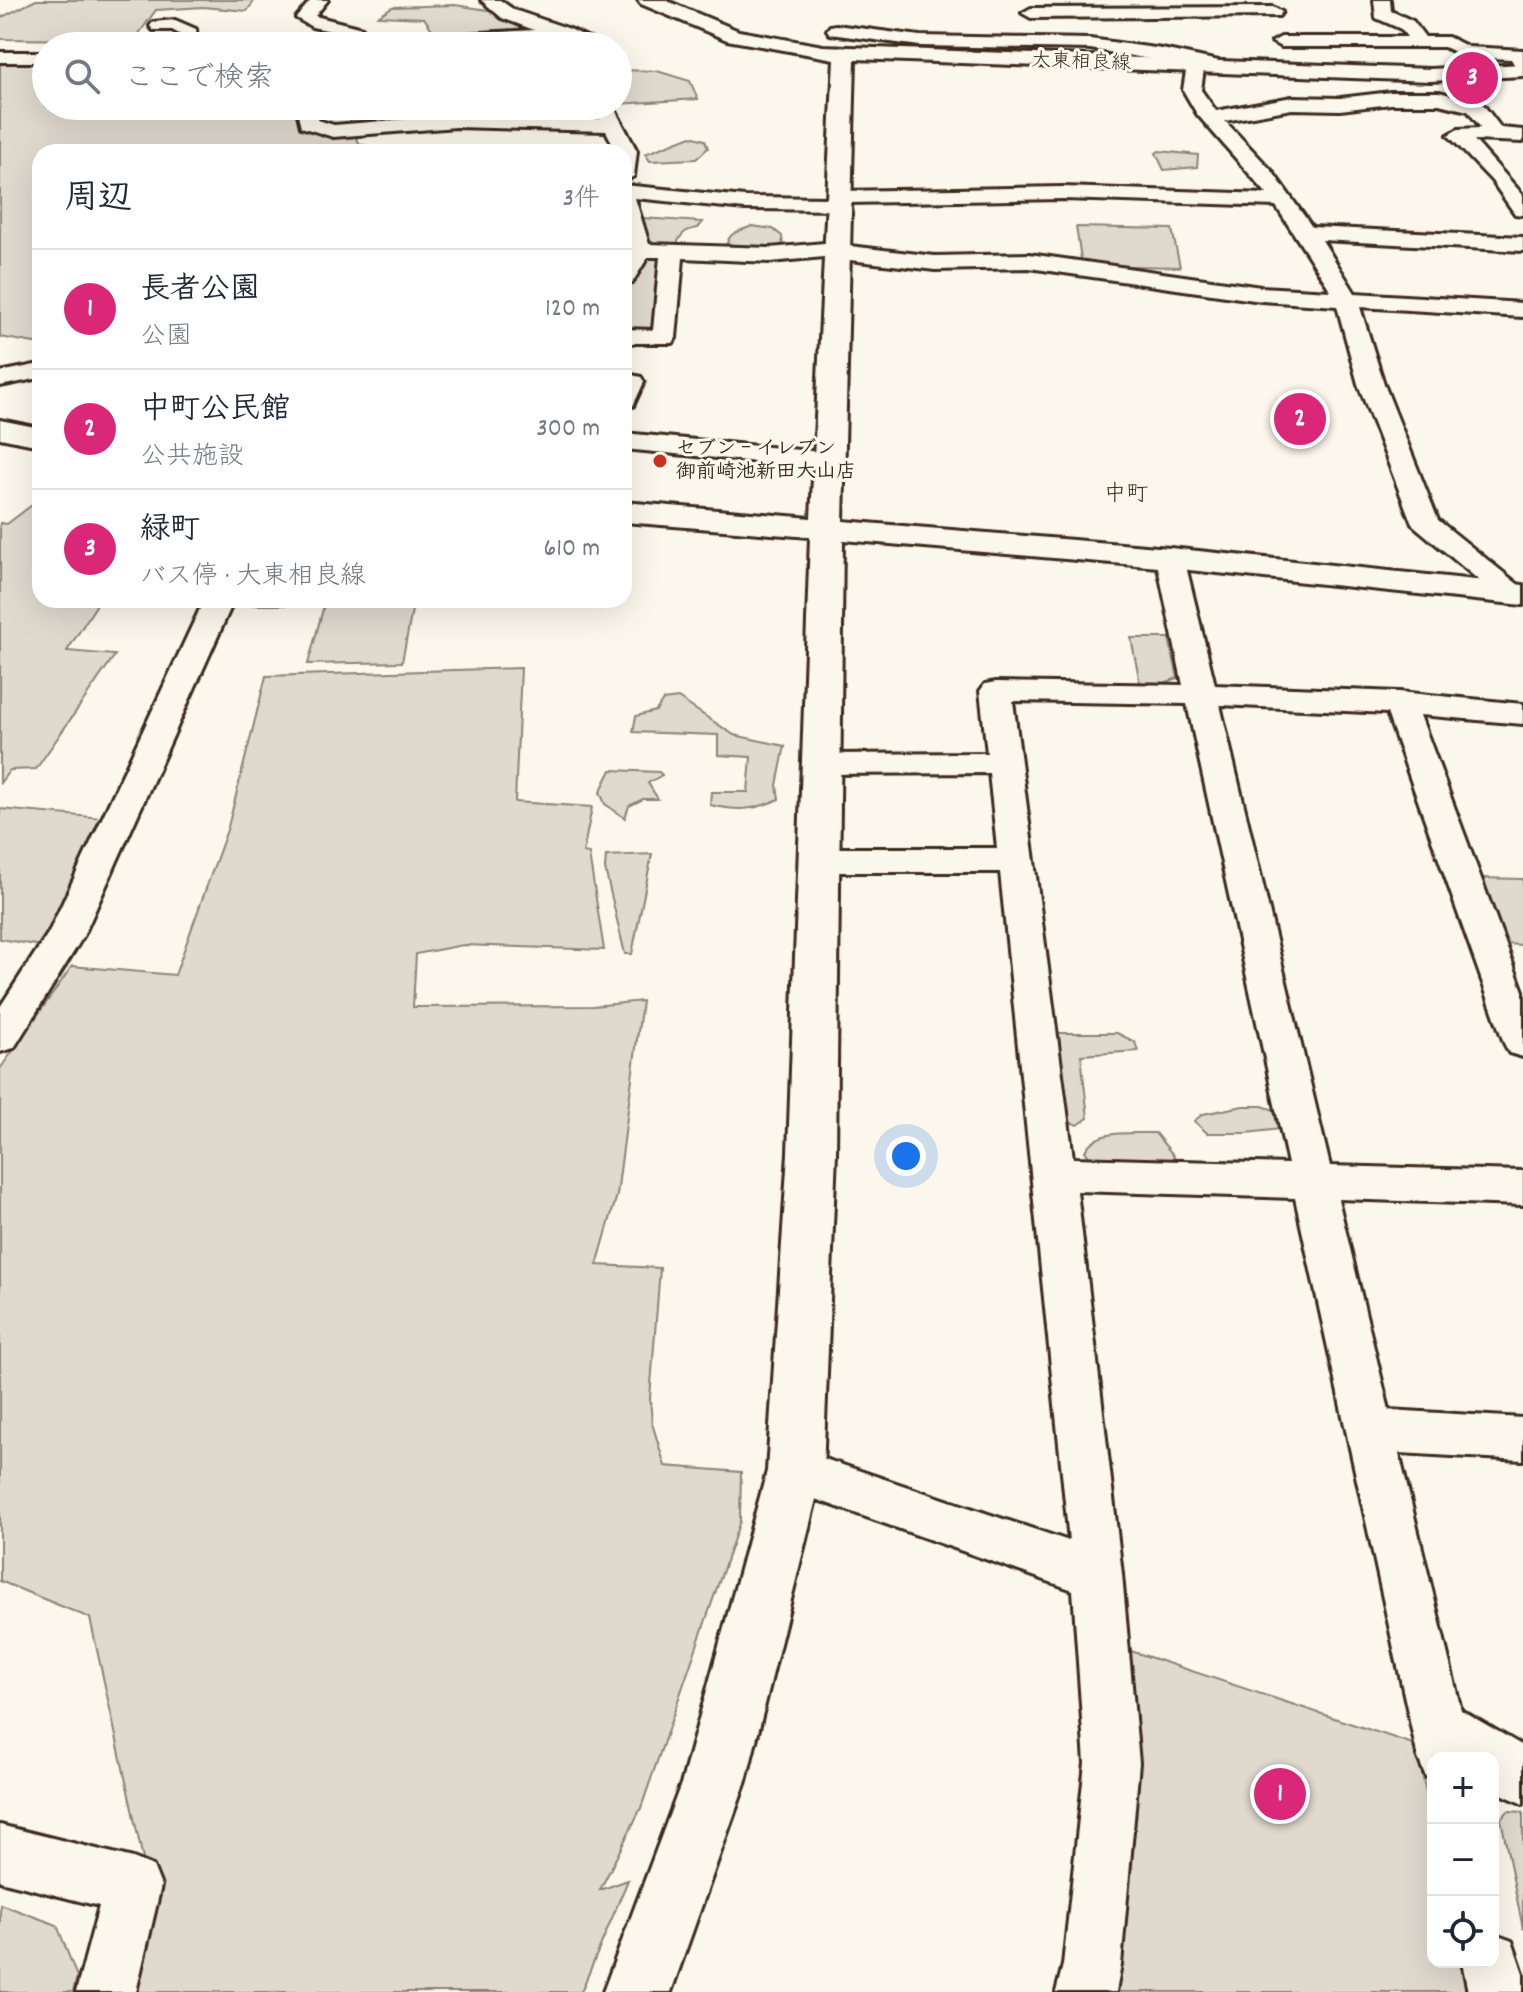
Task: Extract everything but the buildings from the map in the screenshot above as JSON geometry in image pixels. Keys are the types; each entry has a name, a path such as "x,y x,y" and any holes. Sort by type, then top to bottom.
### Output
{"street":[{"path":"320,0 305,18 317,25 346,27 356,32"},
{"path":"489,0 508,14 561,32"},
{"name":"大東相良線","path":"648,0 734,36 834,53 1430,75 1523,68"},
{"path":"1382,0 1382,14 1407,25 1418,40"},
{"path":"1031,13 1273,6 1283,30 1281,42 1254,69"},
{"path":"836,30 857,17"},
{"path":"159,26 185,28 189,32"},
{"path":"637,1992 714,1781 795,1471 812,1153 837,252 834,53 830,31 920,41 1163,45 1227,68"},
{"path":"1281,42 1448,42 1465,52 1517,54 1523,68"},
{"path":"0,57 32,57"},
{"path":"1195,67 1192,90 1212,118 1283,200 1336,277 1346,298 1371,384 1426,524 1519,597"},
{"path":"1212,118 1292,103 1340,104 1391,98 1439,98 1475,107 1495,133"},
{"path":"308,120 308,123 333,131 456,121 613,125"},
{"path":"610,120 623,144"},
{"path":"1523,136 1495,133 1458,135 1499,177 1523,209"},
{"path":"632,192 745,203 1063,193 1283,200"},
{"path":"632,222 638,234 640,250 632,268"},
{"path":"1306,233 1523,244"},
{"path":"640,250 770,255 807,250 935,263 1056,263 1103,273 1261,294 1523,310"},
{"path":"632,336 664,338 672,251"},
{"path":"0,379 32,373"},
{"path":"0,429 32,435"},
{"path":"632,442 831,461"},
{"path":"632,513 1170,558 1519,597"},
{"path":"1170,558 1442,1743 1470,1752"},
{"path":"0,1038 66,935 215,608"},
{"path":"1086,1992 1092,1965 1112,1763 1097,1574 1054,1174 996,691 1200,692 1399,702 1523,714"},
{"path":"1399,702 1523,1043"},
{"path":"822,764 1005,763"},
{"path":"818,860 1016,860"},
{"path":"1054,1174 1523,1188"},
{"path":"1370,1430 1523,1439"},
{"path":"795,1471 1097,1574"},
{"path":"1499,1763 1523,1777"},
{"path":"0,1853 133,1886 106,1992"},
{"path":"1492,1968 1498,1992"}],"shaded area":[{"path":"36,0 255,0 247,11 203,7 156,10 140,32 32,32 32,39 0,39 0,18"},
{"path":"455,5 495,11 538,30 434,32 424,18 378,16 392,7"},
{"path":"0,57 32,57 32,120 298,120 333,131 352,132 360,144 32,144 32,343 0,337"},
{"path":"632,70 657,71 690,81 698,99 632,103"},
{"path":"691,136 705,140 708,148 696,159 650,161 645,154"},
{"path":"1156,153 1198,155 1197,167 1164,170"},
{"path":"642,218 703,222 698,228 682,235 676,245 680,250 649,247"},
{"path":"752,226 773,229 782,236 783,247 726,247 732,235"},
{"path":"1076,227 1172,229 1180,267 1082,265"},
{"path":"652,254 667,254 660,332 632,331 632,281"},
{"path":"32,505 32,608 95,608 67,651 115,655 36,769 10,770 0,783 0,523 7,524"},
{"path":"323,608 412,608 402,662 308,664"},
{"path":"1131,638 1169,638 1178,678 1161,684 1140,683"},
{"path":"521,668 515,802 592,807 583,853 589,854 604,950 463,945 416,954 413,1007 593,1006 642,1001 617,1195 597,1265 660,1268 650,1398 652,1423 665,1466 741,1472 740,1521 641,1808 600,1890 628,1880 581,1992 133,1992 152,1900 90,1618 0,1581 0,1069 72,966 175,975 228,827 266,676"},
{"path":"678,698 734,735 785,746 777,785 779,799 745,809 710,805 711,792 748,792 751,757 718,755 718,735 633,732 636,716 656,711 663,700"},
{"path":"611,770 659,772 662,775 648,783 658,799 643,799 629,806 625,818 605,804 600,792"},
{"path":"0,809 104,818 41,946 0,939"},
{"path":"652,854 632,954 625,954 605,869 606,856"},
{"path":"1478,878 1523,879 1523,945 1502,944"},
{"path":"1053,1033 1117,1033 1135,1042 1138,1051 1081,1055 1088,1118 1078,1125 1060,1119"},
{"path":"1243,1106 1262,1106 1278,1111 1281,1129 1207,1133 1194,1121 1203,1114"},
{"path":"1155,1133 1174,1156 1170,1161 1093,1162 1085,1151 1090,1144 1106,1135"},
{"path":"1128,1650 1416,1745 1427,1797 1427,1968 1463,1968 1469,1992 1113,1992"},
{"path":"1508,1811 1523,1812 1523,1929 1501,1819"},
{"path":"0,1904 57,1925 77,1977 73,1992 0,1992"}],"place":[{"name":"緑町","path":"1472,78"},
{"name":"中町公民館","path":"1300,419"},
{"name":"セブン‐イレブン 御前崎池新田大山店","path":"660,461"},
{"name":"長者公園","path":"1280,1794"}],"district":[{"name":"中町","path":"1126,495"}]}
